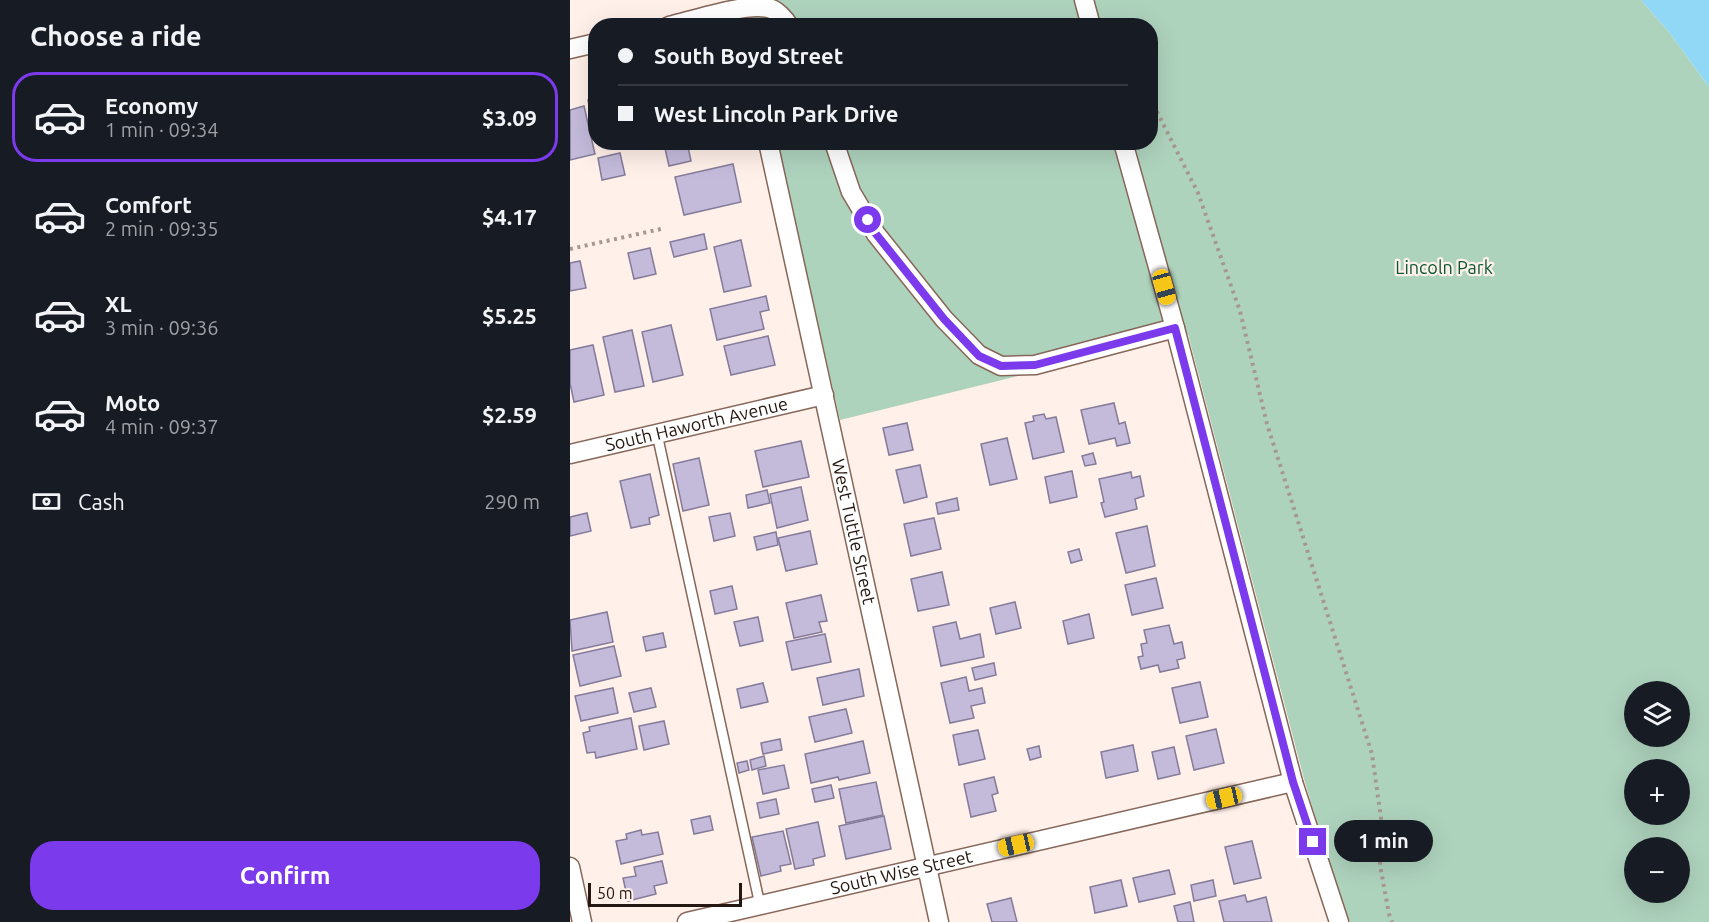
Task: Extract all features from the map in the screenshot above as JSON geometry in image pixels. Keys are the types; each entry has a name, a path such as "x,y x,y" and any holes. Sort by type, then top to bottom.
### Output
{"street":[{"path":"1084,0 1089,18"},
{"path":"740,18 752,7 770,8 784,18"},
{"path":"570,49 588,45"},
{"name":"West Tuttle Street","path":"770,150 939,922"},
{"path":"837,150 851,192 876,234 944,319 979,356 1001,366 1035,365 1175,328"},
{"path":"1126,150 1293,782 1340,922"},
{"name":"South Haworth Avenue","path":"570,454 824,394"},
{"name":"South Wise Street","path":"687,922 1293,782"},
{"path":"570,867 582,922"}],"lane":[{"path":"657,434 760,905"}],"path":[{"path":"1158,114 1198,193 1240,311 1267,424 1372,754 1381,818 1380,866 1392,922"},
{"path":"570,249 661,229"}],"green space":[{"name":"Lincoln Park","path":"748,0 1641,0 1669,32 1709,87 1709,922 1350,922 1333,876 1304,779 1188,334 840,420 779,150 1158,150 1158,18 750,18"}],"water":[{"path":"1641,0 1709,0 1709,87 1669,32"}],"building":[{"path":"584,106 588,123 588,150 594,150 595,154 570,160 570,110"},
{"path":"665,150 689,150 691,161 669,166"},
{"path":"620,153 625,175 602,180 598,158"},
{"path":"733,164 741,202 684,215 675,177"},
{"path":"704,234 707,249 674,257 670,242"},
{"path":"741,240 751,286 724,292 714,247"},
{"path":"650,248 656,274 634,279 628,253"},
{"path":"580,261 586,288 570,291 570,263"},
{"path":"766,296 769,310 760,312 764,329 717,340 710,309"},
{"path":"671,325 683,375 653,382 642,332"},
{"path":"632,330 644,386 615,392 603,337"},
{"path":"768,336 775,365 731,375 724,346"},
{"path":"593,345 604,395 574,402 570,383 570,350"},
{"path":"1114,403 1119,424 1125,422 1130,443 1117,446 1115,438 1089,444 1081,410"},
{"path":"1044,414 1046,419 1056,417 1064,452 1033,459 1025,423 1034,421 1033,416"},
{"path":"907,423 913,450 889,455 883,428"},
{"path":"1007,438 1017,479 990,485 981,444"},
{"path":"801,441 809,477 763,487 755,451"},
{"path":"1093,453 1096,464 1085,466 1082,456"},
{"path":"699,458 709,505 683,511 673,464"},
{"path":"920,465 927,497 904,503 896,470"},
{"path":"1072,471 1077,497 1050,503 1045,477"},
{"path":"1131,472 1132,478 1140,476 1144,496 1135,499 1137,509 1105,517 1099,479"},
{"path":"650,474 659,515 649,518 650,524 631,528 620,481"},
{"path":"801,487 808,520 777,528 770,494"},
{"path":"767,490 770,503 748,508 746,495"},
{"path":"957,498 959,510 938,514 936,503"},
{"path":"587,513 591,531 570,536 570,517"},
{"path":"730,513 735,536 714,541 709,517"},
{"path":"934,518 941,549 911,556 904,524"},
{"path":"1147,526 1155,566 1126,573 1116,533"},
{"path":"810,531 817,564 786,571 778,538"},
{"path":"776,532 778,545 757,550 754,537"},
{"path":"1079,549 1082,560 1071,563 1068,552"},
{"path":"942,572 949,605 918,611 911,579"},
{"path":"1156,578 1163,608 1132,615 1125,585"},
{"path":"732,586 737,609 715,614 710,591"},
{"path":"821,595 827,621 819,622 822,632 794,638 786,603"},
{"path":"1015,602 1021,628 996,634 990,608"},
{"path":"607,612 613,642 572,651 570,620"},
{"path":"1089,614 1094,638 1068,644 1063,621"},
{"path":"758,617 763,641 740,646 734,622"},
{"path":"956,622 960,639 980,634 984,657 941,666 933,627"},
{"path":"1169,625 1174,644 1182,642 1185,658 1177,660 1179,668 1160,672 1158,665 1141,669 1138,657 1143,656 1141,644 1147,643 1144,630"},
{"path":"663,633 666,647 646,651 643,637"},
{"path":"825,634 831,662 792,670 786,642"},
{"path":"614,646 621,676 580,686 573,655"},
{"path":"994,663 996,675 975,680 972,668"},
{"path":"859,669 864,696 823,705 817,678"},
{"path":"966,677 969,691 982,688 985,703 971,706 974,718 950,723 941,683"},
{"path":"1200,682 1208,717 1180,723 1172,688"},
{"path":"763,683 768,702 741,708 737,689"},
{"path":"613,688 618,713 581,721 575,696"},
{"path":"651,688 656,707 634,712 629,693"},
{"path":"846,709 852,733 815,742 809,717"},
{"path":"631,718 637,749 596,758 595,752 587,753 583,733 590,731 589,727"},
{"path":"664,721 669,744 644,750 639,726"},
{"path":"1216,729 1224,763 1194,770 1186,736"},
{"path":"978,730 985,759 959,765 953,735"},
{"path":"780,739 782,750 763,754 761,743"},
{"path":"863,741 870,773 811,783 805,754"},
{"path":"1133,745 1138,771 1106,778 1101,752"},
{"path":"1039,746 1041,757 1030,760 1027,749"},
{"path":"1174,747 1180,774 1158,779 1152,752"},
{"path":"764,756 766,766 752,770 750,760"},
{"path":"747,761 749,770 739,773 737,763"},
{"path":"784,765 789,788 763,794 758,770"},
{"path":"994,777 998,793 992,795 996,811 971,817 964,784"},
{"path":"876,782 883,815 846,823 839,789"},
{"path":"831,785 834,798 815,802 812,789"},
{"path":"776,799 779,814 760,818 757,803"},
{"path":"710,816 713,830 694,834 691,820"},
{"path":"884,816 891,849 846,859 839,826"},
{"path":"818,822 825,856 813,859 814,865 795,869 786,829"},
{"path":"641,830 642,835 658,832 663,854 621,864 616,841 627,839 626,834"},
{"path":"783,831 791,864 780,866 781,871 761,876 752,837"},
{"path":"1252,841 1261,878 1234,884 1225,847"},
{"path":"662,861 667,883 654,886 656,894 628,901 623,878 636,876 634,867"},
{"path":"1169,870 1175,894 1139,902 1133,878"},
{"path":"1121,880 1127,906 1095,913 1090,887"},
{"path":"1213,880 1216,896 1194,901 1191,885"},
{"path":"1245,895 1247,902 1266,897 1272,922 1224,922 1219,901"},
{"path":"1011,898 1017,922 992,922 987,904"},
{"path":"1190,902 1194,922 1178,922 1174,906"}],"route":[{"path":"868,220 876,234 944,319 979,356 1001,366 1035,365 1175,328 1293,782 1313,842"}]}
